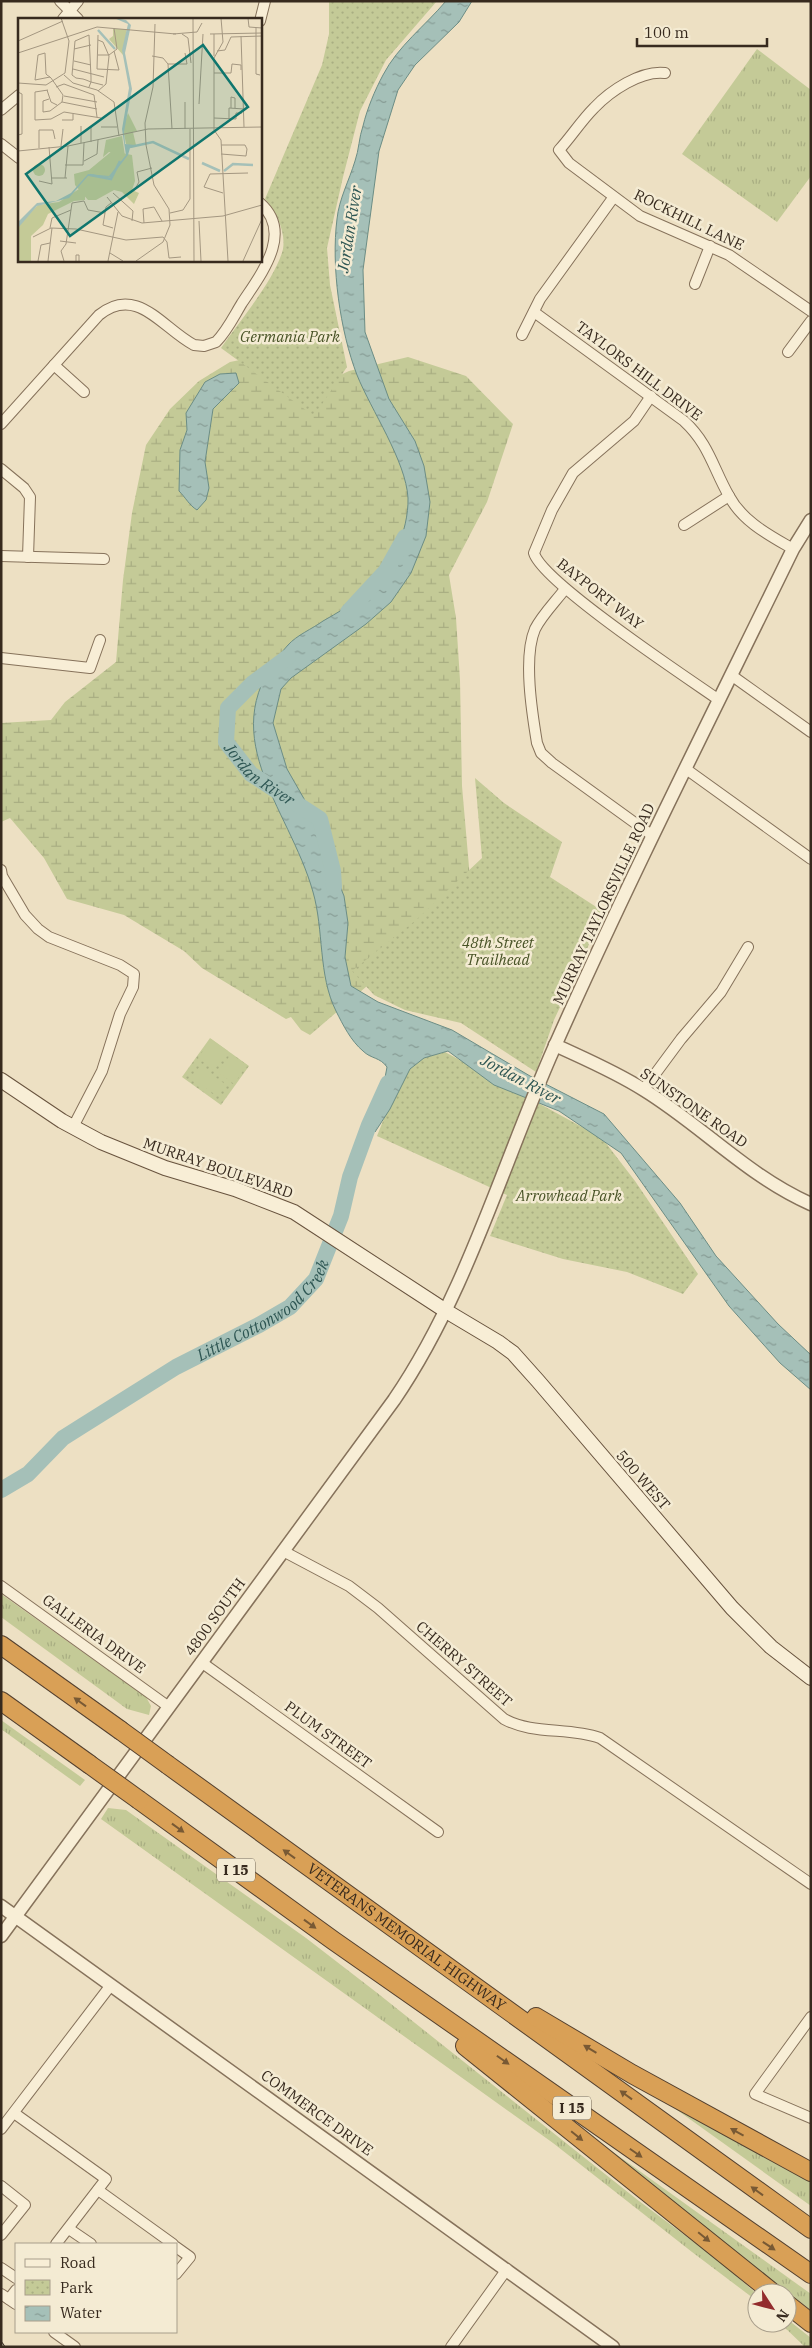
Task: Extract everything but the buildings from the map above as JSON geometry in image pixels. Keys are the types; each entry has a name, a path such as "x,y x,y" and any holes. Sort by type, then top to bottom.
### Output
{"highway":[{"name":"VETERANS MEMORIAL HIGHWAY","path":"1,1645 368,1912 486,1993 811,2229"},
{"name":"I 15","path":"1,1701 334,1941 811,2274"},
{"path":"334,1941 761,2283"},
{"path":"486,1993 528,2013 632,2074 811,2172"},
{"path":"797,2312 811,2323"}],"main road":[{"name":"MURRAY BOULEVARD","path":"1,1080 73,1127 101,1142 165,1168 272,1202 294,1212 326,1231 446,1311"},
{"name":"500 WEST","path":"446,1311 481,1330 513,1353 732,1608 771,1647 811,1678"}],"street":[{"path":"60,1 66,15 78,1"},
{"path":"261,18 265,1"},
{"name":"ROCKHILL LANE","path":"665,73 654,72 641,76 608,97 594,108 559,150 569,163 613,198 640,216 710,246 747,265 811,311"},
{"path":"1,110 18,96"},
{"path":"1,144 18,157"},
{"path":"522,335 540,299 613,198"},
{"path":"1,424 99,315 108,309 122,304 143,309 194,345 209,346 216,342 260,275 274,248 273,222 267,210 261,204"},
{"path":"696,284 710,246"},
{"name":"TAYLORS HILL DRIVE","path":"534,312 684,421 703,440 729,496 752,523 793,549"},
{"path":"788,352 811,320"},
{"path":"54,365 84,392"},
{"name":"BAYPORT WAY","path":"651,396 629,425 584,461 573,473 535,546 534,553 539,564 565,589 719,700"},
{"path":"1,469 24,488 30,497 28,557"},
{"path":"684,525 729,496"},
{"name":"MURRAY TAYLORSVILLE ROAD","path":"446,1311 555,1045 731,675 793,549 811,520"},
{"path":"1,556 104,559"},
{"path":"565,589 536,628 534,636 530,666 537,743 541,753 552,763 653,836"},
{"path":"1,658 90,668 100,640"},
{"path":"731,675 811,732"},
{"path":"686,769 811,859"},
{"path":"1,870 2,876 25,915 38,929 55,940 120,965 134,974 133,987 120,1014 102,1071 73,1127"},
{"path":"644,1090 680,1039 721,992 748,947"},
{"name":"SUNSTONE ROAD","path":"555,1045 644,1090 767,1180 790,1195 811,1204"},
{"name":"4800 SOUTH","path":"1,1936 402,1389 430,1344 446,1311"},
{"name":"CHERRY STREET","path":"283,1551 349,1586 378,1608 504,1719 521,1727 536,1730 582,1732 600,1738 811,1884"},
{"name":"GALLERIA DRIVE","path":"1,1586 169,1707"},
{"name":"PLUM STREET","path":"202,1662 438,1832"},
{"name":"COMMERCE DRIVE","path":"1,1906 613,2347"},
{"path":"1,2129 111,1985"},
{"path":"811,2017 755,2094 811,2118"},
{"path":"14,2113 106,2179 57,2243"},
{"path":"1,2186 26,2205 1,2234"},
{"path":"98,2190 172,2243"},
{"path":"69,2229 90,2243"},
{"path":"178,2248 190,2257 178,2272"},
{"path":"1,2268 15,2277"},
{"path":"451,2347 507,2270"},
{"path":"55,2333 75,2347"}],"green space":[{"name":"Germania Park","path":"329,1 437,1 386,60 360,111 327,248 330,285 347,367 314,416 221,348 265,286 279,261 283,249 282,229 273,209 265,199 322,65 329,34"},
{"path":"757,49 811,90 811,176 777,222 682,154"},
{"path":"264,355 319,385 349,371 408,357 466,376 513,424 487,502 449,575 456,618 460,680 462,786 471,890 374,980 310,1035 301,1030 291,1017 286,1019 202,968 184,951 124,915 67,899 44,858 10,818 1,822 1,723 51,720 65,702 116,662 123,580 132,513 146,445 170,409 199,381 230,362"},
{"name":"48th Street Trailhead","path":"475,778 504,803 562,842 550,877 604,912 554,1020 536,1072 461,1023 405,1010 374,995 352,971 416,920 482,858"},
{"path":"210,1038 249,1066 221,1105 182,1077"},
{"path":"211,1039 228,1051 214,1070 198,1058"},
{"name":"Arrowhead Park","path":"445,1052 602,1138 635,1181 698,1274 683,1294 627,1272 563,1259 490,1236 507,1195 377,1136 400,1078 417,1060"},
{"path":"231,1054 247,1065 234,1084 218,1072"},
{"path":"200,1066 225,1084 217,1096 192,1078"},
{"path":"1,1594 146,1697 151,1706 149,1715 127,1709 1,1617"},
{"path":"1,1720 85,1780 80,1786 1,1729"},
{"path":"108,1808 126,1810 306,1938 639,2201 718,2260 747,2285 747,2293 553,2143 101,1819"},
{"path":"670,2105 811,2182 811,2206"},
{"path":"581,2129 796,2283 775,2283 657,2193"},
{"path":"797,2284 811,2294 811,2310 797,2299"},
{"path":"797,2327 811,2338 811,2347 805,2347 790,2333 797,2333"}],"water":[{"path":"446,1 472,1 459,22 415,65 398,90 379,151 363,270 365,332 389,399 415,441 424,466 430,502 426,536 411,573 391,602 366,624 291,678 281,689 273,723 287,769 307,804 344,896 348,923 345,957 351,986 378,1002 452,1030 530,1076 604,1114 680,1203 716,1256 778,1324 811,1355 811,1390 780,1363 729,1306 621,1153 559,1111 494,1085 448,1051 424,1058 410,1069 390,1109 375,1132 387,1067 381,1061 366,1054 359,1047 348,1032 330,997 326,983 319,922 313,892 302,860 273,799 254,739 255,708 265,677 292,641 354,602 373,586 390,564 405,524 408,498 401,468 357,375 346,339 338,298 335,237 340,204 356,157 367,113 377,87 396,55"},
{"path":"236,373 239,383 213,409 205,462 209,488 206,500 197,510 179,491 180,450 187,430 186,413 205,382 220,374"}],"waterway":[{"name":"Jordan River","path":"348,612 386,571 405,537"},
{"name":"Jordan River","path":"288,657 253,683 228,708 226,742 251,774 320,819 333,871 334,887"},
{"name":"Little Cottonwood Creek","path":"1,1490 28,1474 63,1438 176,1367 290,1307 316,1279 341,1216 350,1177 369,1125 388,1083"}]}
